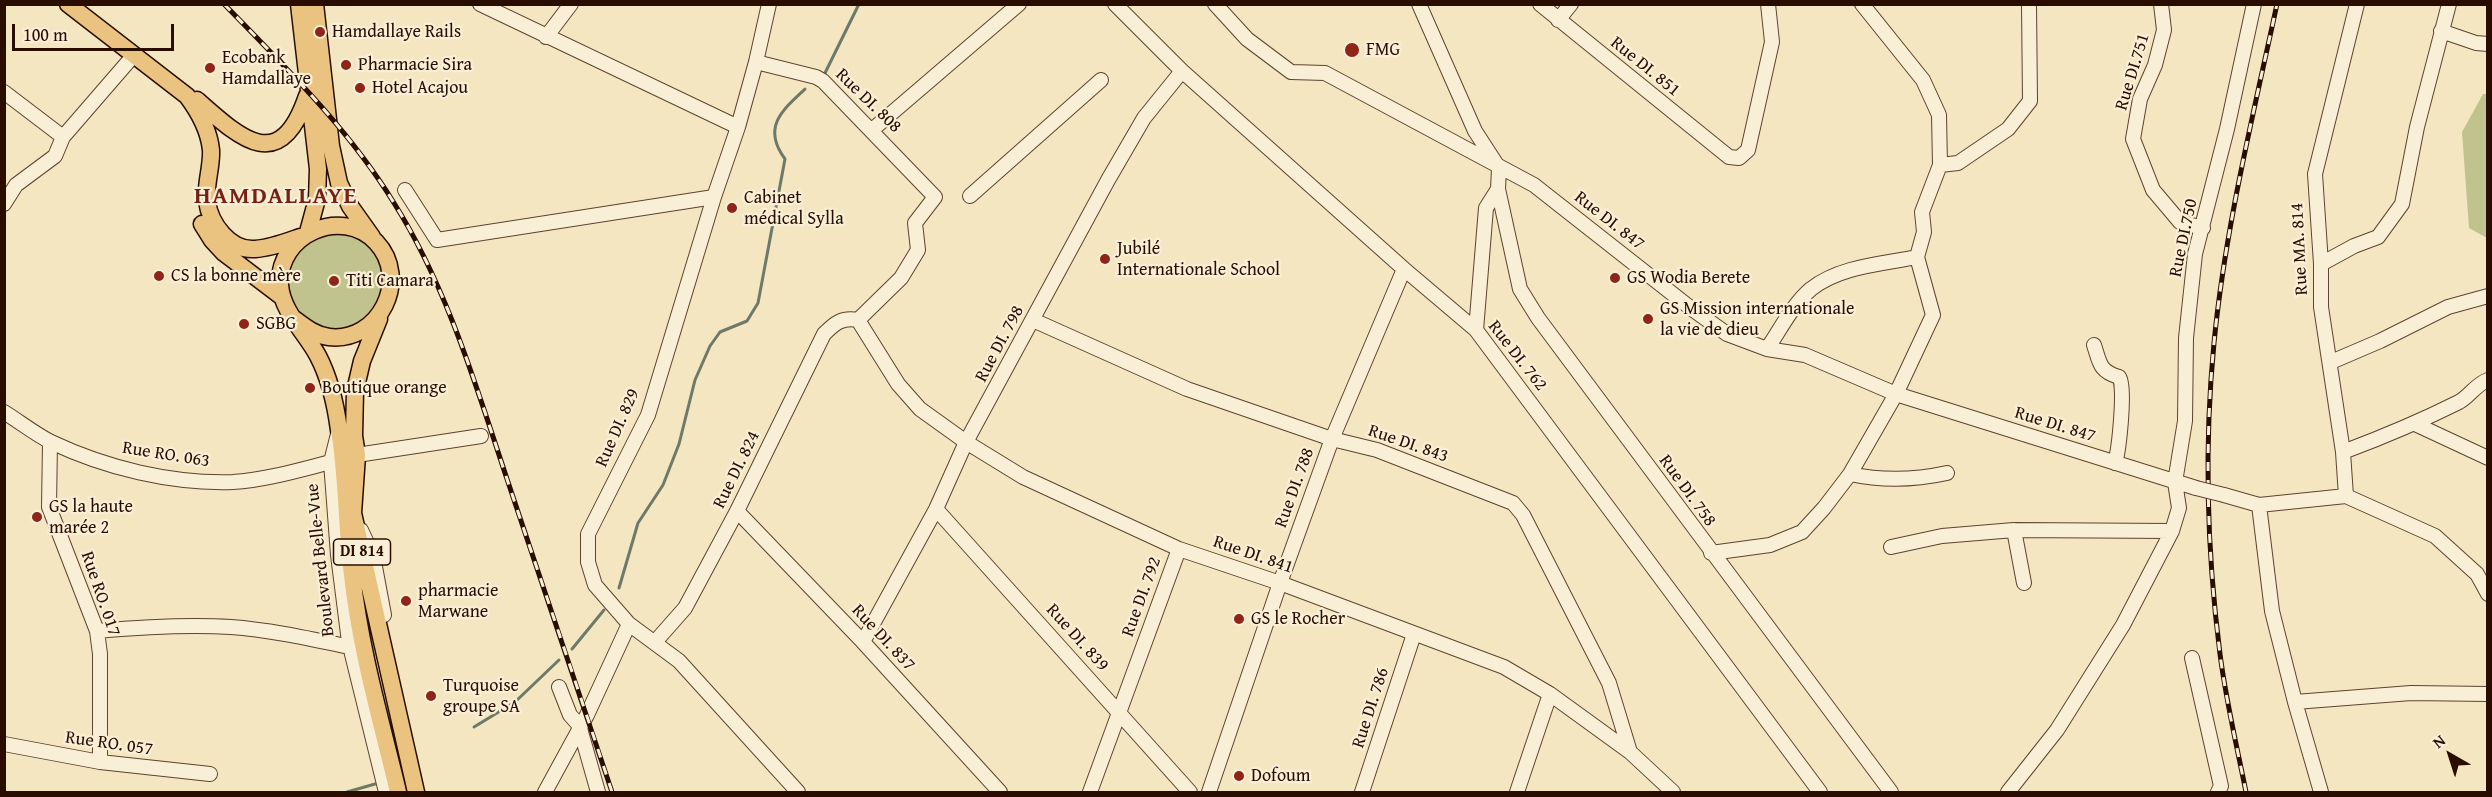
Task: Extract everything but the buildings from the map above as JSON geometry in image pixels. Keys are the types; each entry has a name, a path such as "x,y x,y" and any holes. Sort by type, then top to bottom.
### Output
{"main road":[{"path":"68,4 187,96 203,121 210,150 207,200 212,219 219,232 240,247 254,249 305,235 326,226 344,226 362,231 376,243"},
{"path":"299,4 318,169 316,199 305,235 285,258 280,271 282,297 293,318 309,330 328,337 349,335 368,327 382,312 390,295 391,276 387,258 350,206 339,183 331,146 315,4"},
{"path":"158,73 187,91 239,135 256,143 269,144 286,136 294,127 308,92"},
{"path":"158,73 180,102 196,131 200,151 198,203 202,226 224,253 282,297"},
{"name":"Boulevard Belle-Vue","path":"382,312 362,361 356,391 354,436 357,455 353,513 416,792"},
{"name":"Boulevard Belle-Vue","path":"293,318 318,357 339,429 358,618 398,792"}],"street":[{"path":"480,4 738,127"},
{"path":"546,37 571,4"},
{"name":"Rue DI. 829","path":"769,4 738,127 714,197 648,415 588,534 588,562 595,585 629,624 679,661 798,792"},
{"path":"872,130 1019,4"},
{"name":"Rue DI. 762","path":"1114,4 1182,71 1404,269 1476,330 1820,792"},
{"name":"Rue DI. 847","path":"1215,4 1247,39 1292,72 1325,73 1534,185 1727,334 1767,349 1805,355 1896,394 2175,482 2259,505"},
{"path":"1419,4 1475,131 1499,168"},
{"name":"Rue DI. 851","path":"1540,4 1729,157 1739,158 1748,150 1772,42 1768,4"},
{"path":"1558,20 1571,4"},
{"path":"1711,553 1770,545 1802,532 1850,474 1896,394 1933,315 1917,257 1924,232 1922,212 1940,165 1939,115 1923,80 1862,4"},
{"path":"1940,165 1958,162 2008,129 2030,101 2029,4"},
{"name":"Rue DI.751","path":"2161,4 2164,30 2155,65 2140,99 2133,139 2153,190 2180,222 2203,228"},
{"name":"Rue DI.750","path":"2008,792 2057,730 2122,625 2172,531 2179,508 2175,482 2185,421 2186,338 2194,266 2254,4"},
{"name":"Rue MA. 814","path":"2346,496 2343,452 2321,308 2321,264 2315,174 2357,4"},
{"path":"2321,264 2354,246 2378,237 2402,204 2417,127 2449,4"},
{"path":"2442,31 2476,43 2487,44"},
{"path":"4,204 16,185 55,156 63,137 134,55"},
{"name":"Rue DI. 808","path":"756,62 816,77 823,81 936,197"},
{"name":"Rue DI. 798","path":"863,642 936,509 966,442 1108,180 1144,118 1182,71"},
{"path":"970,196 1101,80"},
{"path":"4,92 63,137"},
{"name":"Rue DI. 758","path":"1499,168 1498,189 1520,289 1538,318 1891,792"},
{"name":"Rue DI. 758","path":"1476,330 1486,208 1498,189"},
{"path":"405,190 437,240 714,197"},
{"name":"Rue DI. 824","path":"655,642 685,609 737,511 824,334 838,321 854,319 901,278 918,250 915,223 936,197"},
{"path":"1767,349 1809,291 1822,282 1836,274 1917,257"},
{"name":"Rue DI. 788","path":"1209,792 1332,439 1404,269"},
{"path":"2331,362 2380,341 2448,307 2487,296"},
{"name":"Rue DI. 841","path":"854,319 898,384 920,409 966,442 1023,477 1179,549 1280,583 1504,667 1550,694 1630,752 1666,790"},
{"name":"Rue DI. 843","path":"1033,320 1187,389 1332,439 1377,450 1513,503 1523,515 1609,683 1630,752"},
{"path":"2094,345 2100,365 2110,375 2122,380 2120,446 2115,463"},
{"path":"2343,452 2415,424 2468,397 2480,382 2487,380"},
{"name":"Rue RO. 063","path":"4,412 50,441 124,470 198,481 233,482 270,477 331,462"},
{"path":"2415,424 2487,458"},
{"name":"Boulevard Belle-Vue","path":"339,429 331,462 338,555 350,647 386,792"},
{"path":"357,455 481,436"},
{"name":"Rue RO. 017","path":"50,441 49,507 97,631 100,654 100,762"},
{"path":"1850,474 1872,479 1897,479 1947,473"},
{"path":"2321,792 2272,611 2259,505 2346,496 2435,536 2477,574 2487,594"},
{"name":"Rue DI. 839","path":"936,509 1190,792"},
{"name":"Rue DI. 837","path":"737,511 863,642 1000,792"},
{"name":"Boulevard Belle-Vue","path":"353,513 373,556 393,669 424,792"},
{"path":"1891,547 1942,536 2014,530 2172,531"},
{"path":"2014,530 2025,583"},
{"name":"Rue DI. 792","path":"1090,792 1179,549"},
{"path":"545,792 579,725 587,715 629,624"},
{"path":"97,631 159,625 231,627 275,632 350,647"},
{"name":"Rue DI. 786","path":"1362,792 1414,634"},
{"path":"2192,657 2221,786 2218,792"},
{"path":"559,687 570,715 579,725 598,792"},
{"path":"2295,702 2411,693 2487,694"},
{"path":"1517,792 1550,694"},
{"name":"Rue RO. 057","path":"4,744 100,762 210,774"}],"green space":[{"path":"2483,94 2487,94 2487,238 2469,228 2462,132"},
{"path":"346,230 376,248 387,281 369,320 336,332 302,320 296,314 284,280 304,240"}],"waterway":[{"path":"825,73 859,4"},
{"path":"619,588 638,523 663,485 679,444 695,380 710,346 720,332 747,321 758,303 785,159 778,148 775,129 782,113 805,89"},
{"path":"572,649 604,610"},
{"path":"474,727 515,702 559,660"},
{"path":"347,792 375,784"}],"railway":[{"path":"224,4 315,99 357,149 394,203 430,268 472,373 612,792"},
{"path":"2246,792 2225,689 2212,577 2208,499 2209,421 2214,343 2225,258 2277,4"}],"place":[{"name":"Hamdallaye Rails","path":"320,32"},
{"name":"FMG","path":"1352,50"},
{"name":"Pharmacie Sira","path":"346,65"},
{"name":"Ecobank Hamdallaye","path":"210,68"},
{"name":"Hotel Acajou","path":"360,88"},
{"name":"Cabinet médical Sylla","path":"732,208"},
{"name":"Jubilé Internationale School","path":"1105,259"},
{"name":"CS la bonne mère","path":"159,276"},
{"name":"GS Wodia Berete","path":"1615,278"},
{"name":"Titi Camara","path":"334,281"},
{"name":"GS Mission internationale la vie de dieu","path":"1648,319"},
{"name":"SGBG","path":"244,324"},
{"name":"Boutique orange","path":"310,388"},
{"name":"GS la haute marée 2","path":"37,517"},
{"name":"pharmacie Marwane","path":"406,601"},
{"name":"GS le Rocher","path":"1239,619"},
{"name":"Turquoise groupe SA","path":"431,696"},
{"name":"Dofoum","path":"1239,776"}],"district":[{"name":"HAMDALLAYE","path":"276,197"}]}
